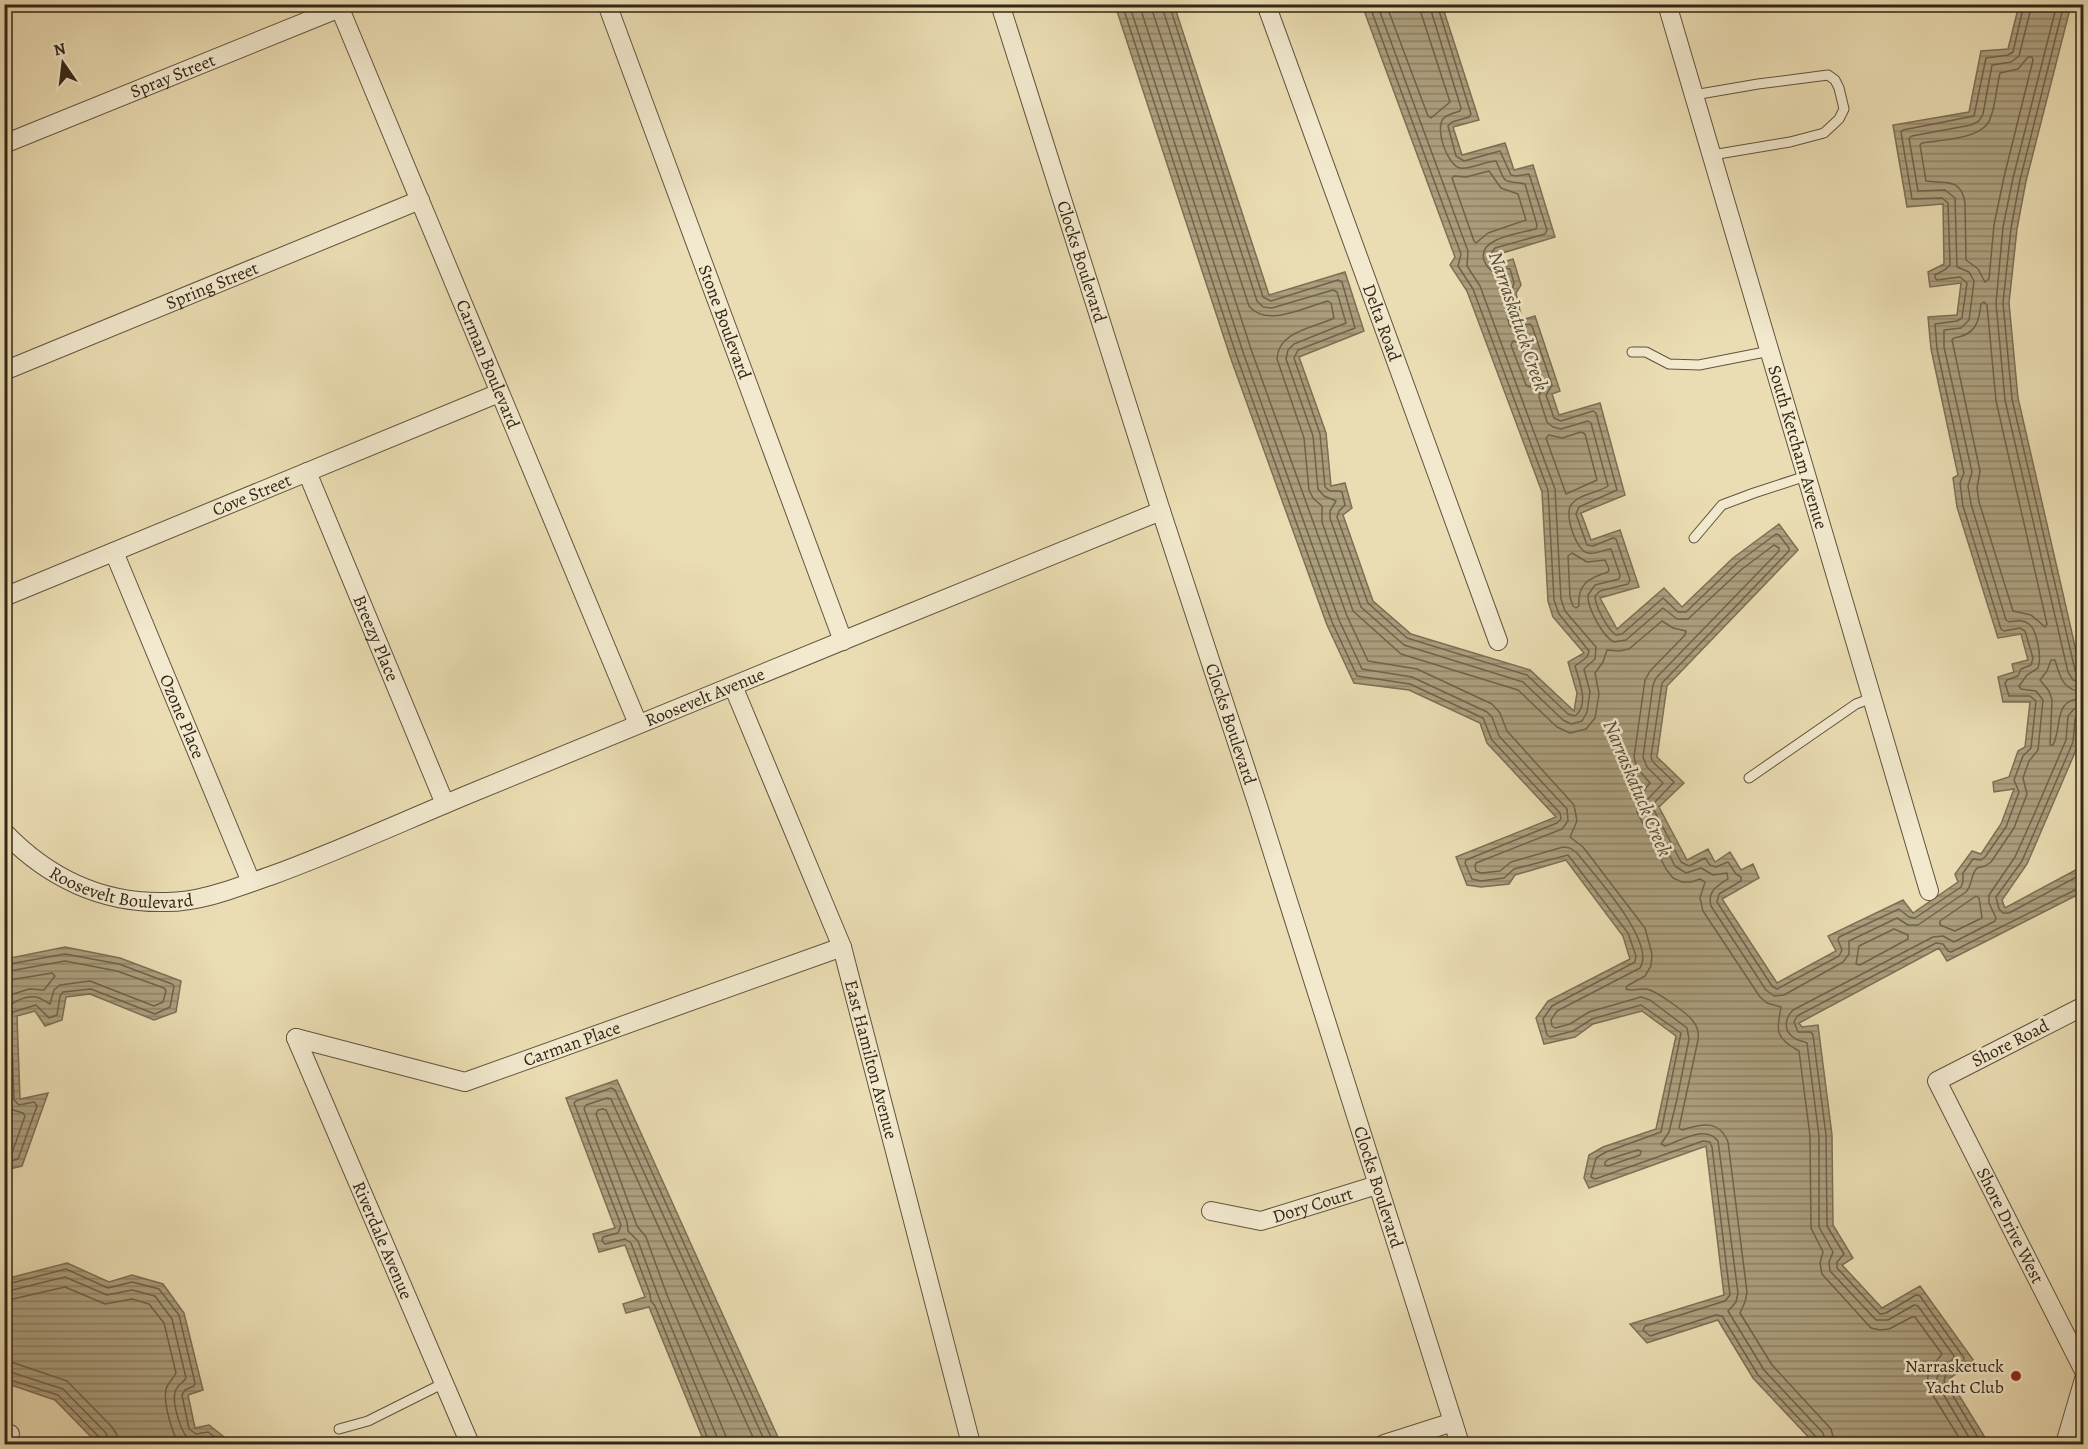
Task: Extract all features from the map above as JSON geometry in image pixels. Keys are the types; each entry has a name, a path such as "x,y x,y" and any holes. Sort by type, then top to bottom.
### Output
{"street":[{"name":"Stone Boulevard","path":"607,4 843,640"},
{"name":"Delta Road","path":"1266,4 1498,641"},
{"name":"South Ketcham Avenue","path":"1667,4 1929,891"},
{"name":"Clocks Boulevard","path":"1002,5 1161,511 1257,802 1460,1444"},
{"name":"Spray Street","path":"4,144 339,6"},
{"name":"Carman Boulevard","path":"339,6 638,724"},
{"name":"Spring Street","path":"4,372 420,200"},
{"name":"Cove Street","path":"4,597 499,393"},
{"name":"Breezy Place","path":"307,472 445,804"},
{"name":"Roosevelt Avenue","path":"251,882 297,866 1161,511"},
{"name":"Ozone Place","path":"114,552 251,882"},
{"name":"East Hamilton Avenue","path":"733,686 842,947 971,1444"},
{"name":"Roosevelt Boulevard","path":"4,832 24,854 46,869 78,886 128,900 167,902 193,899 251,882"},
{"name":"Carman Place","path":"296,1038 465,1082 842,947"},
{"name":"Shore Road","path":"1937,1081 2084,1006"},
{"name":"Riverdale Avenue","path":"296,1038 470,1444"},
{"name":"Shore Drive West","path":"1937,1081 2084,1371"},
{"name":"Dory Court","path":"1211,1211 1261,1221 1377,1185"},
{"path":"2065,1444 2084,1379"},
{"path":"1384,1444 1453,1422"}],"lane":[{"path":"1694,95 1828,75 1835,80 1839,88 1844,109 1839,119 1824,133 1790,142 1712,155"},
{"path":"1632,352 1646,352 1669,364 1699,365 1770,351"},
{"path":"1694,538 1722,505 1806,476"},
{"path":"1749,778 1856,704 1872,698"},
{"path":"339,1430 368,1421 444,1383"}],"water":[{"name":"Narraskatuck Creek","path":"1115,5 1174,5 1269,295 1345,272 1364,331 1299,357 1326,433 1331,486 1345,483 1352,508 1343,515 1373,601 1411,634 1530,670 1574,711 1577,693 1568,662 1584,653 1553,617 1548,601 1542,492 1467,291 1450,265 1455,257 1362,5 1442,5 1479,120 1453,127 1462,155 1505,143 1514,170 1533,165 1555,237 1496,255 1501,263 1513,259 1521,285 1516,293 1522,320 1535,316 1560,391 1552,394 1559,415 1600,403 1625,495 1581,513 1591,540 1620,530 1639,587 1600,598 1617,629 1664,588 1682,607 1733,558 1779,524 1798,550 1667,686 1657,757 1684,783 1659,807 1687,860 1708,849 1715,862 1730,852 1741,870 1753,864 1759,878 1722,899 1777,983 1836,951 1828,936 1903,900 1913,913 1958,882 1955,874 1972,851 1981,854 2001,824 2014,789 1994,792 1993,782 2009,777 2018,751 2025,747 2030,702 2003,702 1998,677 2014,672 2012,664 2028,660 2021,634 1998,638 1957,507 1953,478 1958,475 1931,349 1928,317 1957,315 1961,283 1930,287 1928,272 1944,264 1943,204 1907,207 1893,125 1969,112 1981,51 2008,49 2019,5 2071,5 2026,181 2017,229 2009,303 2018,398 2083,681 2079,743 2027,864 2002,900 2005,908 2083,866 2083,892 1947,961 1939,948 1799,1023 1802,1027 1818,1025 1832,1135 1833,1225 1853,1258 1842,1265 1882,1308 1920,1286 1974,1361 1949,1379 1989,1444 1815,1444 1753,1378 1718,1320 1647,1343 1630,1324 1724,1295 1706,1146 1589,1188 1584,1178 1589,1155 1603,1147 1656,1129 1676,1036 1642,1011 1593,1024 1575,1037 1544,1044 1536,1018 1548,1001 1630,959 1623,936 1566,860 1515,875 1509,884 1481,887 1467,885 1456,857 1556,817 1487,743 1480,723 1409,690 1354,683 1327,625 1231,359"},
{"path":"65,947 120,958 181,981 176,1012 154,1020 90,994 66,997 62,1020 45,1026 35,1011 17,1016 20,1099 48,1093 22,1166 5,1170 5,959"},
{"path":"617,1080 781,1444 705,1444 649,1307 626,1313 623,1304 645,1297 625,1245 599,1252 593,1234 615,1228 566,1098"},
{"path":"67,1263 109,1282 132,1275 163,1284 184,1313 203,1390 188,1395 195,1428 209,1425 233,1444 98,1444 55,1400 5,1383 5,1279"}],"place":[{"name":"Narrasketuck Yacht Club","path":"2016,1376"}]}
